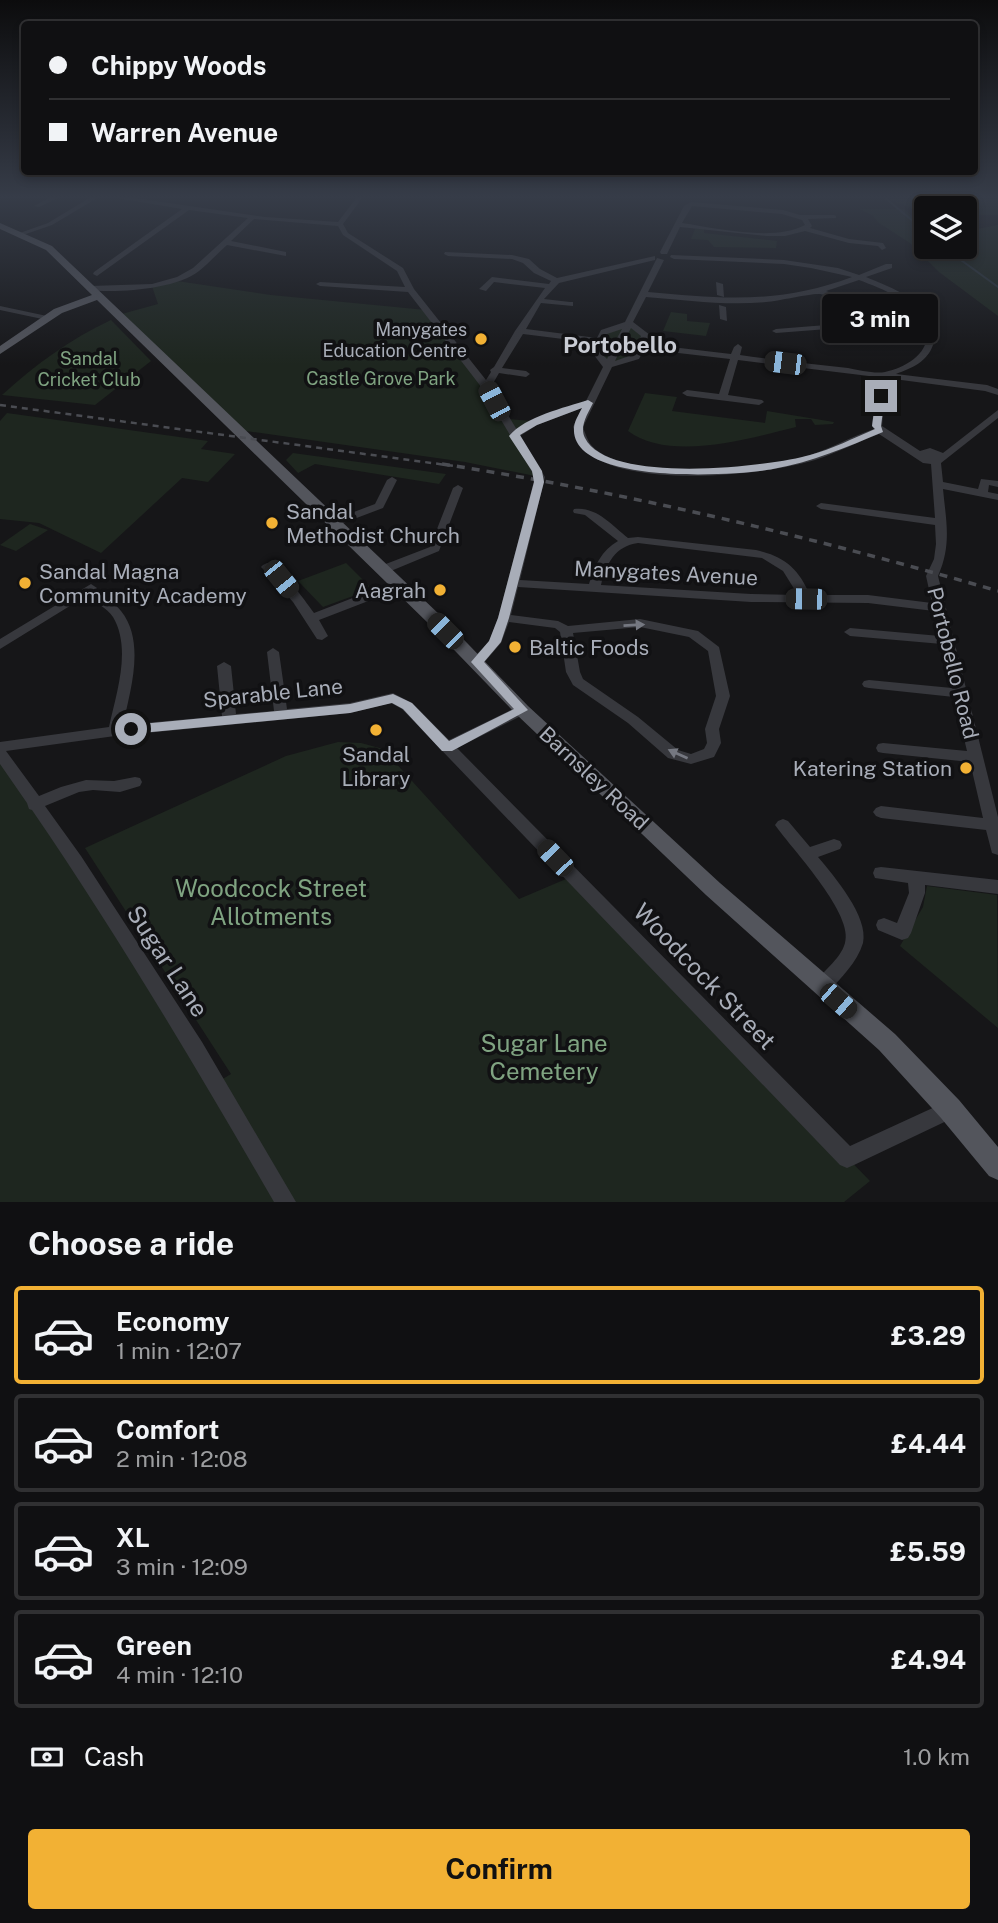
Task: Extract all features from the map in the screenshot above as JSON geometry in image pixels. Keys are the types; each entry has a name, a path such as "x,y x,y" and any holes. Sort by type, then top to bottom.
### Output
{"main road":[{"name":"Barnsley Road","path":"54,253 477,662 522,710 822,987 887,1042 995,1160"},
{"path":"0,351 47,318 94,292"}],"street":[{"path":"97,274 126,253"},
{"path":"94,292 117,285 152,286 180,279 196,270 213,253"},
{"path":"279,253 283,254"},
{"path":"372,253 400,270 410,290 486,387 540,477 504,618 495,642 477,662"},
{"path":"465,253 517,258 553,284"},
{"path":"661,253 578,427 580,440 585,445 616,463 660,471 704,472 788,464 815,457 880,430"},
{"path":"483,289 492,279 553,284 659,257 800,262 859,276 910,302 922,312 930,324 929,344 922,357 882,377 877,426 880,430 930,457 950,451 998,413"},
{"path":"643,294 737,302 777,299 819,291 889,266"},
{"path":"320,284 410,290"},
{"path":"486,387 519,331 553,284"},
{"path":"719,284 721,295"},
{"path":"776,331 848,329 860,317 858,309 819,291"},
{"path":"706,300 711,296 721,295 737,302"},
{"path":"706,300 711,305 722,307 733,306 737,302"},
{"path":"540,301 570,304"},
{"path":"722,307 724,319"},
{"path":"0,308 47,318"},
{"path":"628,324 646,335 636,357 608,365 595,351 604,332 628,324"},
{"path":"519,331 998,391"},
{"path":"723,397 738,347"},
{"path":"494,370 526,374"},
{"path":"687,393 759,402"},
{"path":"514,436 543,419 588,403"},
{"path":"501,416 523,421 543,419"},
{"path":"982,425 998,427"},
{"name":"Portobello Road","path":"930,457 937,480 941,551 932,576 998,849"},
{"path":"334,523 379,506 392,480"},
{"path":"937,480 998,497"},
{"path":"982,494 985,481 998,484"},
{"path":"382,570 435,549 458,488"},
{"path":"821,506 940,522"},
{"path":"578,511 588,512 625,541"},
{"path":"594,588 598,571 607,554 625,541 638,540 764,555 788,566 806,599"},
{"path":"267,568 281,579 313,618 322,636"},
{"name":"Manygates Avenue","path":"514,583 806,599 887,600 940,608"},
{"path":"313,618 398,585"},
{"path":"0,645 89,589 119,616 125,642 127,670 115,731"},
{"path":"504,618 558,625 566,630 640,624 693,634 707,643 714,650 723,696 712,729 714,744 709,753 691,760 673,754 633,720 578,682 573,672 566,630"},
{"path":"850,632 948,641"},
{"path":"273,652 281,715"},
{"path":"224,666 229,719"},
{"path":"869,684 961,693"},
{"name":"Sparable Lane","path":"0,747 115,731 350,708 393,698 407,706 447,747"},
{"path":"447,747 522,710"},
{"name":"Woodcock Street","path":"447,747 847,1158 950,1109"},
{"path":"883,748 976,757"},
{"name":"Sugar Lane","path":"0,753 75,860 195,1048 286,1202"},
{"path":"34,805 80,786 90,784 111,788 135,782"},
{"path":"880,812 992,825"},
{"path":"783,825 845,906 854,924 855,939 848,957 822,987"},
{"path":"806,855 834,845"},
{"path":"881,873 998,887"},
{"path":"884,925 902,933 917,893 916,877"}],"green space":[{"path":"977,253 998,253 998,316 939,272 926,259 977,259"},
{"name":"Castle Grove Park","path":"177,281 271,295 426,310 508,419 531,421 517,433 540,477 465,462 239,430 118,315 158,304 152,286"},
{"path":"671,312 687,314 687,321 710,323 706,336 663,331"},
{"name":"Sandal Cricket Club","path":"111,320 151,361 95,405 2,395 54,353"},
{"path":"628,324 646,335 636,357 607,366 595,351 604,332"},
{"path":"645,393 677,397 672,411 765,423 767,411 834,422 815,425 811,419 795,419 796,427 733,442 687,447 665,445 645,440 628,431"},
{"path":"7,413 208,441 201,449 235,454 208,482 182,478 101,553 39,523 0,519 0,421"},
{"path":"293,453 446,474 439,484 315,464 298,473 286,460"},
{"path":"30,524 48,530 16,551 0,545"},
{"path":"346,563 372,589 323,607 298,581"},
{"name":"Sugar Lane Cemetery","path":"338,742 361,743 383,749 519,899 573,876 870,1181 844,1202 0,1202 0,753 216,1083 231,1074 85,848 286,756"},
{"path":"927,886 997,895 998,1028 900,946 923,907"}],"waterway":[{"path":"960,259 998,287"}],"railway":[{"path":"0,405 453,466"},
{"path":"442,464 453,466"},
{"path":"453,466 722,518 998,591"}],"place":[{"name":"Manygates Education Centre","path":"481,339"},
{"name":"Sandal Methodist Church","path":"272,523"},
{"name":"Sandal Magna Community Academy","path":"25,583"},
{"name":"Aagrah","path":"440,590"},
{"name":"Baltic Foods","path":"515,647"},
{"name":"Sandal Library","path":"376,730"},
{"name":"Katering Station","path":"966,768"}],"district":[{"name":"Portobello","path":"620,344"}],"route":[{"path":"131,729 321,712 393,698 407,706 447,747 522,710 477,662 495,642 504,618 540,477 514,436 517,433 534,423 588,403 579,421 580,440 602,457 616,463 644,470 679,472 769,467 815,457 880,430 877,426 881,396"}],"park label":[{"name":"Woodcock Street Allotments","path":"271,902"}]}
